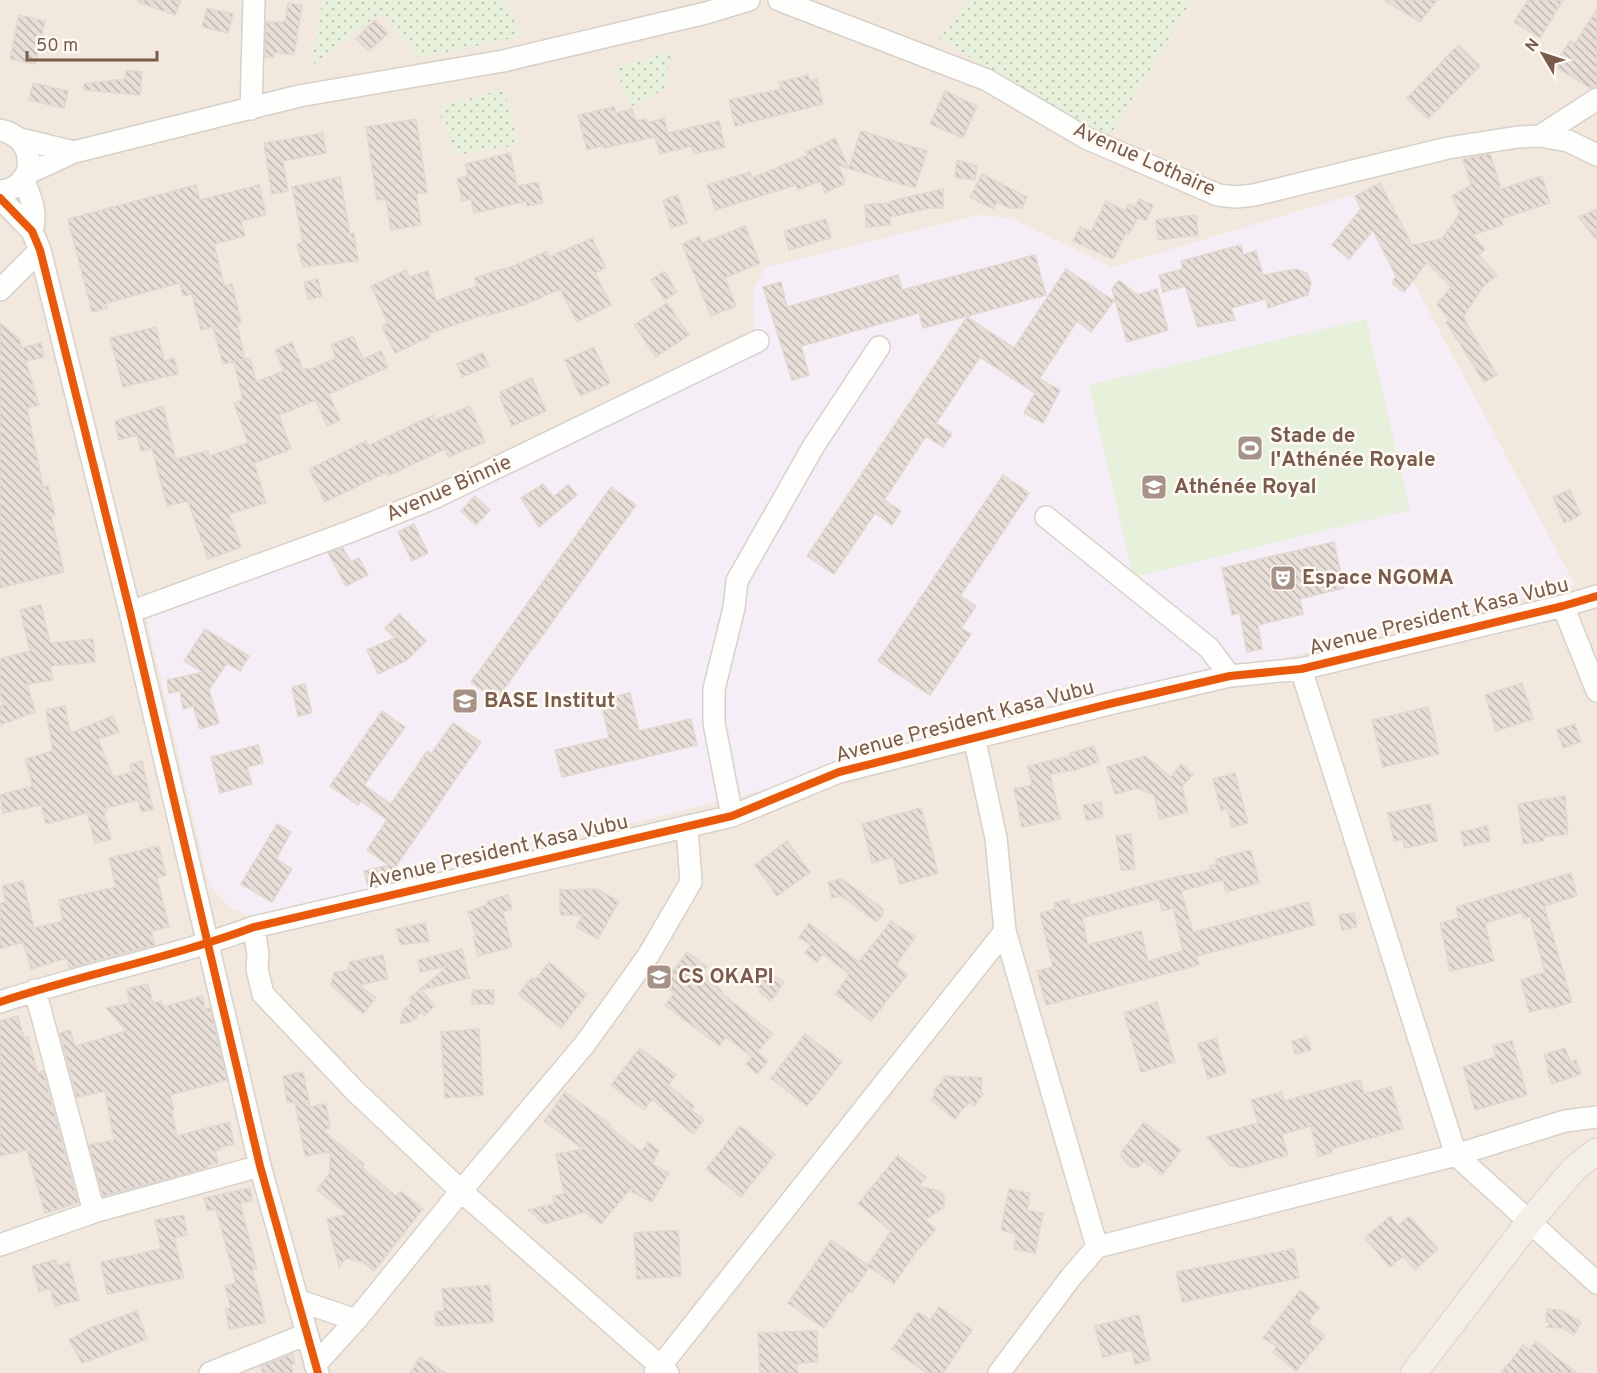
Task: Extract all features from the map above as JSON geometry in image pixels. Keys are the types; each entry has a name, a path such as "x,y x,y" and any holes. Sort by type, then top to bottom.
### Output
{"main road":[{"path":"1414,1373 1530,1221 1574,1169 1597,1151"}],"street":[{"path":"251,109 254,0"},
{"path":"0,191 15,186 24,176 74,152 299,96 502,61 706,13 749,0"},
{"name":"Avenue Lothaire","path":"779,0 987,80 1086,138 1218,195 1236,197 1254,195 1448,148 1518,136 1540,136 1568,141 1597,155"},
{"path":"1540,136 1597,99"},
{"path":"0,130 14,134 26,147 28,156 24,176 35,209 36,241 130,612 260,1166 317,1369"},
{"path":"20,139 74,152"},
{"path":"0,198 36,241"},
{"path":"0,290 36,241"},
{"name":"Avenue Binnie","path":"130,612 349,532 436,497 758,341"},
{"path":"732,816 714,723 714,689 734,608 737,581 813,447 879,347"},
{"path":"1046,517 1209,648 1230,676"},
{"name":"Avenue President Kasa Vubu","path":"0,1002 35,990 209,944 254,927 732,816 839,772 974,737 1113,702 1230,676 1301,669 1597,596"},
{"path":"1563,606 1597,691"},
{"path":"1301,669 1456,1155 1597,1283"},
{"path":"974,737 996,838 1005,931 1097,1247"},
{"path":"317,1369 461,1191 585,1044 648,956 691,882 687,827"},
{"path":"254,927 258,955 257,969 263,994 355,1091 461,1191 661,1371 1005,931"},
{"path":"35,990 94,1212"},
{"path":"999,1373 1071,1277 1097,1247 1456,1155 1565,1121 1597,1117"},
{"path":"0,1245 94,1212 260,1166"},
{"path":"297,1300 356,1320"},
{"path":"210,1373 307,1334"}],"shaded area":[{"path":"0,0 1597,0 1597,1373 0,1373"},
{"path":"1365,191 1575,585 256,918 232,909 209,886 144,607 586,432 754,343 753,291 765,267 979,215 1011,218 1112,267"}],"green space":[{"path":"323,0 504,0 522,36 419,58 382,12 311,66"},
{"path":"969,0 1192,0 1108,139 939,39"},
{"path":"672,50 665,89 632,106 615,68"},
{"path":"504,89 519,145 457,155 437,107"},
{"name":"Stade de l'Athénée Royale","path":"1366,319 1410,510 1133,577 1089,385"}],"building":[{"path":"138,0 181,0 175,15 138,2"},
{"path":"1384,0 1437,0 1420,22"},
{"path":"1528,0 1563,0 1540,38 1514,22"},
{"path":"288,3 302,5 294,55 274,52 274,57 265,57 266,22 285,22"},
{"path":"207,8 233,14 228,33 202,27"},
{"path":"1597,9 1597,86 1590,88 1554,66 1570,41 1575,44"},
{"path":"19,15 45,21 35,64 10,59"},
{"path":"375,20 388,33 369,51 356,39"},
{"path":"1458,45 1480,66 1428,119 1407,98"},
{"path":"126,70 142,72 140,95 84,90 84,84 125,79"},
{"path":"808,75 810,81 817,79 823,104 735,126 729,100 781,89 779,82"},
{"path":"33,83 68,91 64,108 29,100"},
{"path":"945,91 977,106 963,138 930,124"},
{"path":"614,107 616,113 632,109 636,121 646,119 647,123 664,118 668,133 719,121 725,147 694,154 692,146 660,154 655,137 587,150 578,115"},
{"path":"416,119 427,192 416,194 421,225 391,230 386,199 377,200 366,127"},
{"path":"861,131 927,151 915,188 837,165 844,178 844,184 825,193 820,181 798,190 796,185 715,210 707,185 750,172 752,178 808,155 806,152 835,138 849,168"},
{"path":"323,133 326,153 283,161 288,191 272,194 264,143"},
{"path":"510,153 517,186 538,182 543,203 527,206 526,201 474,213 471,199 462,201 457,179 468,176 465,164"},
{"path":"1490,154 1501,189 1542,176 1550,203 1501,219 1503,225 1472,235 1485,249 1479,255 1497,275 1482,288 1463,317 1497,375 1484,382 1446,322 1449,320 1437,304 1451,287 1427,262 1404,292 1392,283 1396,276 1373,230 1349,259 1332,245 1361,209 1355,196 1380,183 1412,245 1442,239 1460,213 1452,196 1471,185 1463,159"},
{"path":"957,160 977,166 975,180 955,177"},
{"path":"982,174 1027,197 1022,208 1009,208 997,202 993,209 970,197"},
{"path":"340,177 350,234 354,233 358,261 303,267 297,244 303,242 292,187"},
{"path":"196,185 200,200 259,185 266,215 241,221 245,236 214,244 224,286 232,284 241,323 237,324 245,359 223,364 213,327 201,330 192,294 183,296 180,283 106,303 107,308 92,312 68,219"},
{"path":"943,189 943,208 930,208 890,217 890,225 866,227 865,205 891,203 891,201"},
{"path":"678,195 687,223 671,228 663,200"},
{"path":"1139,199 1153,205 1146,221 1138,217 1129,234 1126,233 1113,259 1073,241 1080,227 1091,232 1106,201 1125,211 1129,204 1135,207"},
{"path":"1597,209 1597,240 1578,217"},
{"path":"1196,215 1198,235 1158,240 1156,220"},
{"path":"826,219 831,238 789,250 784,231"},
{"path":"745,226 760,263 725,278 736,306 711,316 682,244 699,236 702,243"},
{"path":"592,238 606,268 595,273 611,305 577,322 560,289 526,304 487,316 486,314 428,334 430,337 395,353 382,326 388,323 371,286 406,270 409,277 428,271 436,301 477,286 474,278 516,265 547,251 549,257"},
{"path":"1241,245 1243,255 1256,251 1263,275 1296,269 1307,273 1311,283 1308,295 1268,308 1266,299 1231,308 1235,320 1198,327 1185,286 1163,292 1159,275 1183,269 1181,261"},
{"path":"1035,255 1046,295 923,328 919,313 801,346 809,375 792,380 763,287 781,282 787,307 898,275 902,290"},
{"path":"1066,269 1114,301 1091,332 1077,321 1039,379 1060,390 1043,423 1024,413 1035,393 980,357 936,423 952,434 943,447 926,436 884,500 901,511 892,525 875,513 834,574 807,556 967,317 1014,348"},
{"path":"664,271 677,292 665,300 651,280"},
{"path":"318,279 322,296 308,300 304,282"},
{"path":"1119,280 1137,295 1157,289 1168,330 1127,342 1112,289"},
{"path":"667,303 689,335 656,357 634,325"},
{"path":"0,323 19,339 22,348 41,343 44,357 26,361 39,405 27,408 43,487 48,486 55,515 51,516 64,572 0,588"},
{"path":"156,327 164,361 174,358 178,374 123,387 110,338"},
{"path":"353,336 363,359 381,351 388,367 329,394 340,420 327,426 316,400 279,415 291,449 254,463 266,503 229,514 241,547 208,559 188,501 167,506 152,448 141,451 137,435 119,440 115,421 163,406 176,459 208,451 209,456 248,443 234,403 243,400 234,362 250,358 256,382 284,371 275,350 292,342 303,370 308,368 309,370 336,358 331,345"},
{"path":"594,347 610,383 580,396 565,360"},
{"path":"483,353 489,366 462,377 457,364"},
{"path":"532,378 546,411 512,426 500,392"},
{"path":"470,406 485,442 448,457 445,449 388,476 387,472 325,502 309,469 366,441 368,446 433,415 435,420"},
{"path":"1003,475 1029,493 960,596 976,606 961,628 971,634 930,695 878,661"},
{"path":"543,484 553,497 568,485 577,495 539,527 521,498"},
{"path":"611,487 636,505 496,700 471,682"},
{"path":"1570,490 1581,515 1564,523 1553,497"},
{"path":"475,496 490,510 476,525 461,511"},
{"path":"414,524 428,553 412,561 398,532"},
{"name":"Espace NGOMA","path":"1334,542 1344,588 1300,599 1303,614 1258,625 1262,649 1247,652 1240,613 1232,615 1222,568"},
{"path":"343,548 351,562 359,558 368,575 346,586 328,553"},
{"path":"41,605 50,643 93,639 95,662 50,666 53,680 27,684 35,712 0,725 0,706 3,705 0,693 0,659 30,651 20,610"},
{"path":"399,614 426,641 407,660 378,674 367,650 395,638 385,628"},
{"path":"205,629 249,656 240,671 227,663 209,690 219,723 200,729 193,706 183,709 180,691 169,693 167,680 203,672 184,661"},
{"path":"1522,683 1533,719 1496,731 1485,695"},
{"path":"305,684 312,713 298,716 292,687"},
{"path":"630,693 639,731 691,719 697,745 562,777 555,750 609,738 601,700"},
{"path":"65,706 70,733 113,716 119,732 98,739 113,777 132,772 130,764 142,761 153,809 141,812 138,800 106,808 107,812 104,812 111,839 95,843 87,813 46,824 41,805 3,813 0,795 33,786 25,759 53,751 46,710"},
{"path":"1428,707 1439,754 1383,767 1372,720"},
{"path":"382,711 405,727 364,785 391,804 427,751 431,754 453,723 481,742 396,866 400,880 368,887 364,871 388,865 367,850 387,820 361,801 358,805 330,786"},
{"path":"1575,724 1581,742 1563,748 1557,730"},
{"path":"258,745 263,763 247,767 252,784 220,793 211,757"},
{"path":"1094,746 1099,762 1075,770 1050,774 1060,819 1022,827 1014,789 1032,785 1028,766 1071,756 1070,753"},
{"path":"1145,756 1171,777 1181,764 1193,774 1182,787 1188,812 1160,819 1154,795 1137,788 1115,794 1107,767"},
{"path":"1235,773 1248,823 1232,827 1227,808 1221,810 1213,779"},
{"path":"1565,796 1568,834 1543,837 1544,841 1523,844 1518,804"},
{"path":"1101,802 1103,817 1086,820 1083,805"},
{"path":"1430,804 1437,841 1405,848 1403,839 1394,841 1388,813"},
{"path":"921,808 938,873 900,884 893,857 872,863 862,824"},
{"path":"277,824 291,832 276,859 292,869 272,902 241,884"},
{"path":"1487,826 1490,841 1464,846 1461,832"},
{"path":"1131,834 1135,869 1121,870 1116,836"},
{"path":"787,841 810,872 777,896 755,865"},
{"path":"159,846 166,875 157,878 169,927 151,931 155,945 69,968 67,958 31,969 23,942 0,949 0,903 6,902 2,886 23,881 34,928 63,921 59,900 116,887 109,858"},
{"path":"1251,850 1259,883 1226,892 1223,880 1181,891 1193,932 1309,902 1315,925 1197,956 1199,965 1046,1005 1037,971 1053,967 1040,913 1055,909 1054,903 1069,899 1070,905 1179,876 1211,870 1209,866 1217,864 1216,859","holes":["1159,899 1162,911 1173,908 1183,951 1148,961 1141,931 1088,945 1082,918"]},
{"path":"1571,873 1577,896 1544,906 1572,1002 1550,1009 1549,1007 1529,1012 1521,980 1545,972 1530,917 1524,918 1522,912 1485,923 1494,961 1450,971 1440,923 1459,918 1456,907"},
{"path":"842,879 883,909 883,914 877,922 841,896 832,898 828,882"},
{"path":"596,889 619,901 598,939 576,927 583,915 561,915 560,909 560,890"},
{"path":"508,895 512,908 503,912 512,947 478,956 473,937 476,936 468,912 488,904 487,901"},
{"path":"1354,913 1357,927 1342,930 1339,915"},
{"path":"891,921 915,937 896,965 907,975 871,1021 836,994 849,974 823,954 817,962 805,953 811,945 799,937 809,923 859,962"},
{"path":"425,923 429,941 400,945 396,929"},
{"path":"462,949 469,978 421,990 435,1006 424,1016 421,1012 413,1021 400,1024 403,1010 412,1002 409,998 448,966 420,972 418,960"},
{"path":"687,952 707,967 702,973 722,991 721,993 773,1034 757,1052 768,1061 757,1074 746,1064 752,1057 726,1037 719,1046 665,1005 674,993 669,989 672,985 665,981"},
{"path":"383,955 388,979 359,985 376,998 363,1014 331,985 334,973 349,970 349,962"},
{"path":"549,962 587,994 561,1028 518,994 532,978 535,980"},
{"path":"764,969 784,982 771,1001 759,992 761,989 753,984"},
{"path":"148,984 153,1003 161,1001 163,1007 202,996 205,1009 210,1008 227,1080 170,1095 177,1136 229,1122 234,1144 215,1151 218,1163 206,1166 207,1168 103,1196 89,1145 114,1140 105,1091 77,1097 60,1033 70,1030 75,1046 127,1031 106,1008 130,1003 127,989"},
{"path":"472,990 494,990 494,1004 472,1004"},
{"path":"1157,1002 1175,1062 1141,1072 1124,1013"},
{"path":"18,1016 24,1038 28,1037 38,1073 43,1071 78,1203 45,1213 27,1150 0,1156 0,1021"},
{"path":"479,1029 483,1095 445,1098 441,1032"},
{"path":"805,1034 842,1062 807,1106 771,1078"},
{"path":"1307,1037 1311,1050 1295,1054 1292,1041"},
{"path":"1216,1038 1226,1073 1208,1079 1198,1044"},
{"path":"1512,1041 1527,1095 1475,1110 1463,1067 1496,1057 1493,1046"},
{"path":"640,1048 676,1075 668,1085 694,1106 691,1110 704,1120 693,1134 652,1099 644,1110 611,1085"},
{"path":"1565,1048 1571,1062 1576,1060 1581,1074 1552,1084 1544,1055"},
{"path":"303,1072 310,1107 326,1104 330,1128 322,1130 364,1164 362,1168 396,1196 400,1191 423,1209 374,1271 363,1262 346,1258 339,1267 327,1219 348,1214 317,1190 330,1173 330,1152 305,1156 295,1102 287,1103 283,1076"},
{"path":"946,1076 982,1078 981,1092 983,1094 974,1106 969,1102 955,1119 931,1100 936,1093 934,1091"},
{"path":"1360,1080 1364,1094 1391,1087 1403,1129 1331,1149 1332,1153 1318,1156 1311,1126 1282,1134 1288,1155 1242,1168 1229,1165 1207,1137 1258,1123 1251,1100 1282,1092 1284,1101"},
{"path":"565,1092 610,1124 608,1126 641,1152 648,1142 659,1151 652,1164 669,1173 652,1202 632,1192 632,1187 601,1224 585,1212 545,1224 528,1210 554,1204 553,1196 564,1194 556,1154 583,1149 544,1121"},
{"path":"1144,1122 1181,1150 1162,1175 1144,1161 1139,1167 1131,1167 1121,1157 1122,1151"},
{"path":"740,1126 775,1154 741,1197 706,1169"},
{"path":"898,1155 926,1177 919,1186 939,1191 944,1196 944,1207 925,1220 936,1229 915,1253 894,1284 869,1267 852,1293 849,1291 824,1328 788,1303 831,1240 868,1265 891,1231 858,1204"},
{"path":"250,1188 252,1201 240,1203 257,1269 252,1270 265,1323 229,1329 226,1309 231,1308 225,1286 236,1283 216,1209 207,1211 204,1198"},
{"path":"1009,1189 1030,1193 1027,1210 1043,1213 1035,1253 1014,1249 1016,1234 1001,1230"},
{"path":"184,1215 187,1235 174,1238 184,1278 107,1294 101,1262 161,1249 155,1220"},
{"path":"1390,1216 1398,1226 1409,1216 1438,1249 1415,1270 1403,1256 1390,1267 1365,1238"},
{"path":"678,1230 681,1276 637,1279 634,1233"},
{"path":"1294,1249 1299,1278 1182,1302 1176,1272"},
{"path":"56,1260 57,1266 69,1262 79,1300 55,1306 50,1288 39,1292 32,1266"},
{"path":"490,1285 493,1322 436,1326 435,1312 444,1311 442,1289"},
{"path":"1300,1290 1320,1307 1308,1322 1325,1336 1296,1371 1273,1352 1277,1346 1263,1338"},
{"path":"939,1307 972,1330 943,1373 927,1373 892,1349 918,1312 930,1320"},
{"path":"1547,1309 1561,1310 1581,1322 1574,1335 1563,1328 1547,1327 1551,1323 1546,1322"},
{"path":"137,1311 147,1339 82,1363 69,1340 90,1328"},
{"path":"1139,1315 1150,1360 1135,1364 1132,1350 1103,1357 1095,1326"},
{"path":"817,1331 818,1362 797,1363 798,1373 760,1373 758,1333"},
{"path":"1536,1341 1577,1373 1501,1373 1523,1345 1529,1350"},
{"path":"293,1354 295,1364 291,1365 293,1373 263,1373 261,1366"},
{"path":"420,1357 446,1373 410,1373"}],"cycle path":[{"path":"0,198 32,231 40,250 130,612 260,1166 318,1373"},
{"path":"0,1002 191,948 254,927 732,816 839,772 1113,703 1230,676 1301,669 1597,596"}],"place":[{"name":"Stade de l'Athénée Royale","path":"1250,448"},
{"name":"Athénée Royal","path":"1154,487"},
{"name":"Espace NGOMA","path":"1283,578"},
{"name":"BASE Institut","path":"465,701"},
{"name":"CS OKAPI","path":"659,977"}]}
